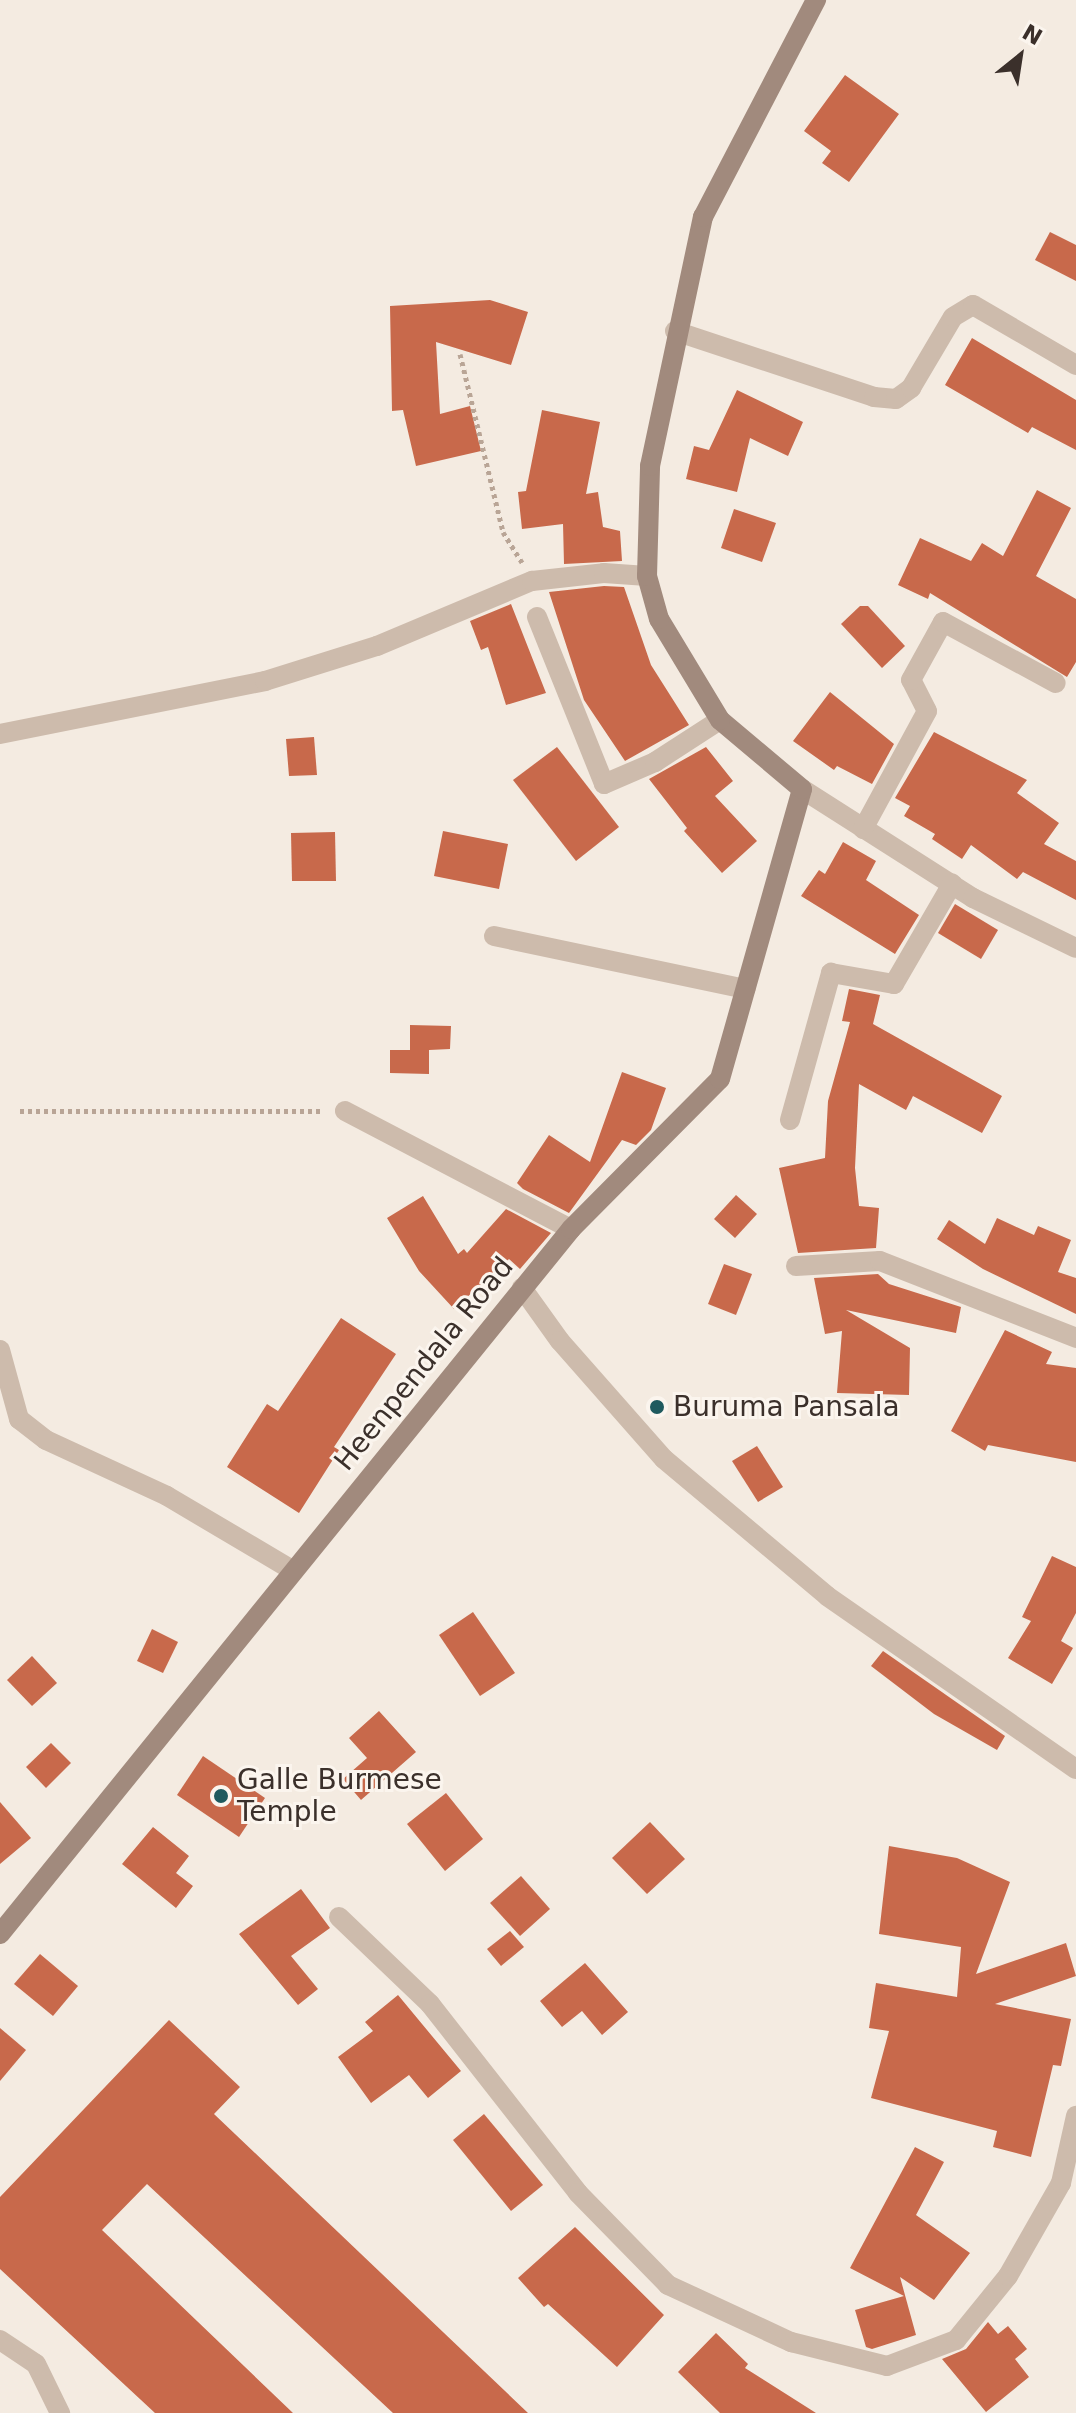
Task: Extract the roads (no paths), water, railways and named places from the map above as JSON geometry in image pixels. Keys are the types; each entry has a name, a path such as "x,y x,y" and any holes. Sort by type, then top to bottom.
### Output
{"street":[{"path":"816,0 703,217 675,331 650,466 647,576 659,619 720,720 802,789 863,829 952,884 1076,948"},
{"path":"675,331 874,397 896,399 911,388 953,317 973,305 1076,365"},
{"path":"0,734 265,681 377,646 532,581 604,573 647,576"},
{"path":"537,617 604,784 655,762 720,720"},
{"path":"863,829 927,711 911,680 943,622 1056,683"},
{"name":"Heenpendala Road","path":"0,1934 61,1865 292,1570 571,1229 720,1079 802,789"},
{"path":"790,1120 831,973 894,984 952,884"},
{"path":"494,936 745,989"},
{"path":"345,1111 571,1229"},
{"path":"796,1266 880,1261 1076,1338"},
{"path":"522,1288 560,1341 664,1459 827,1596 1076,1769"},
{"path":"0,1350 19,1419 46,1440 167,1496 292,1570"},
{"path":"339,1917 430,2004 578,2193 668,2285 791,2342 887,2366 956,2340 1008,2276 1061,2183 1076,2116"},
{"path":"0,2340 36,2364 60,2413"}],"place":[{"name":"Buruma Pansala","path":"657,1407"},
{"name":"Galle Burmese Temple","path":"221,1796"}]}
